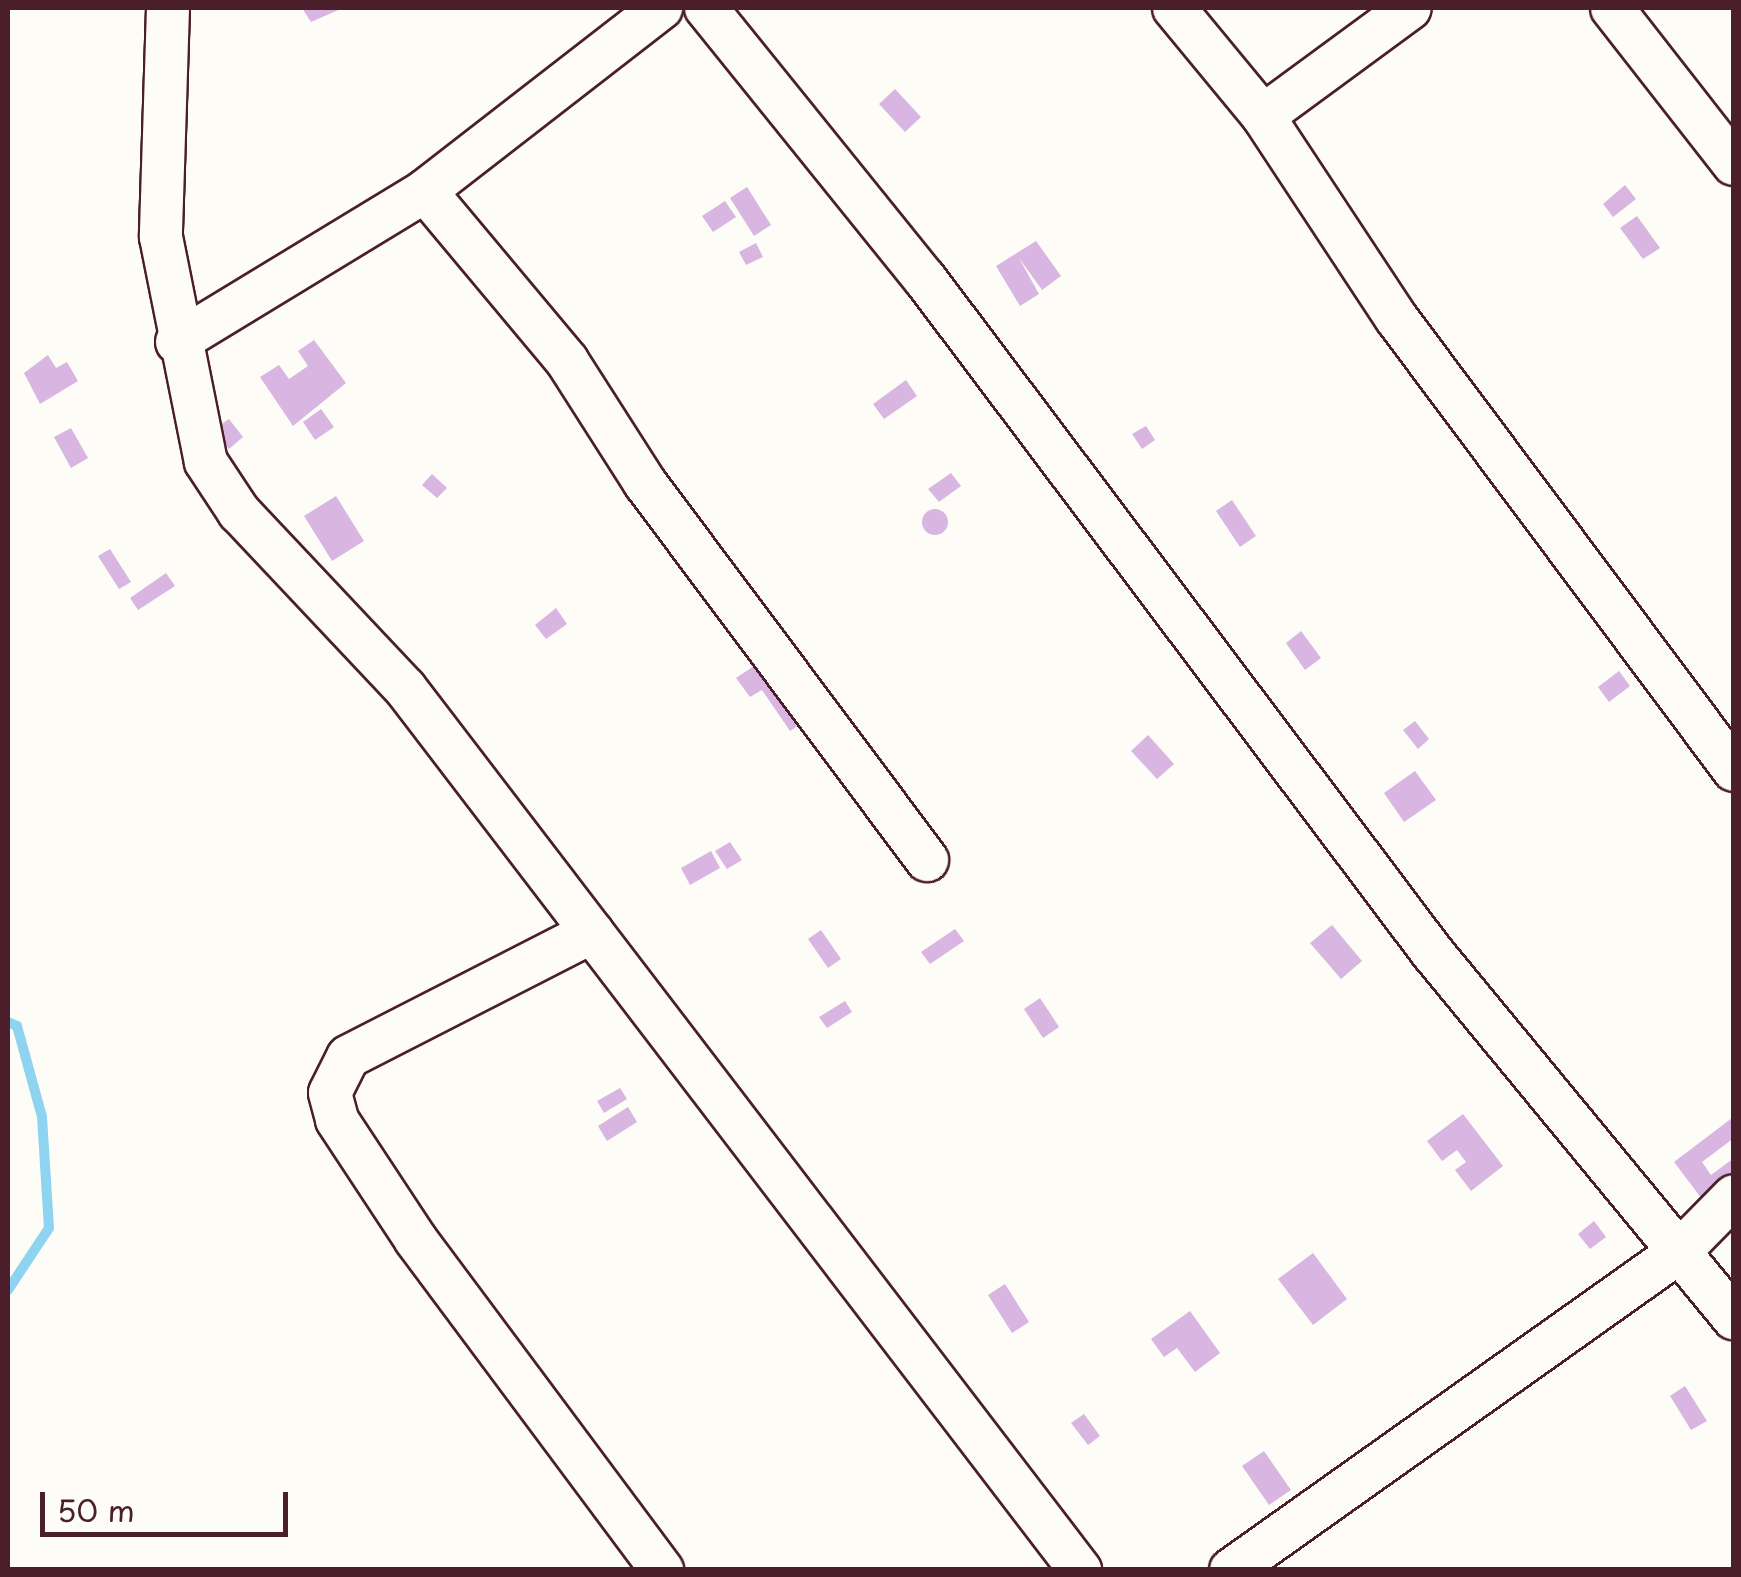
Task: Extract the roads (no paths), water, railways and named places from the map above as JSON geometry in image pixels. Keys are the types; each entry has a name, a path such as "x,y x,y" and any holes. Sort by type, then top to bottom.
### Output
{"street":[{"path":"168,8 160,237 177,342 206,462 239,512 405,688 1080,1570"},
{"path":"177,342 425,191 660,8"},
{"path":"706,8 925,279 1432,952 1734,1318"},
{"path":"1174,8 1263,116 1398,319 1734,770"},
{"path":"1263,116 1410,8"},
{"path":"1612,8 1734,164"},
{"path":"425,191 568,360 645,483 927,860"},
{"path":"592,932 348,1057 330,1093 337,1120 416,1240 662,1570"},
{"path":"1231,1570 1679,1252 1734,1196"}],"waterway":[{"path":"8,1022 17,1026 42,1117 49,1228 8,1290"}]}
